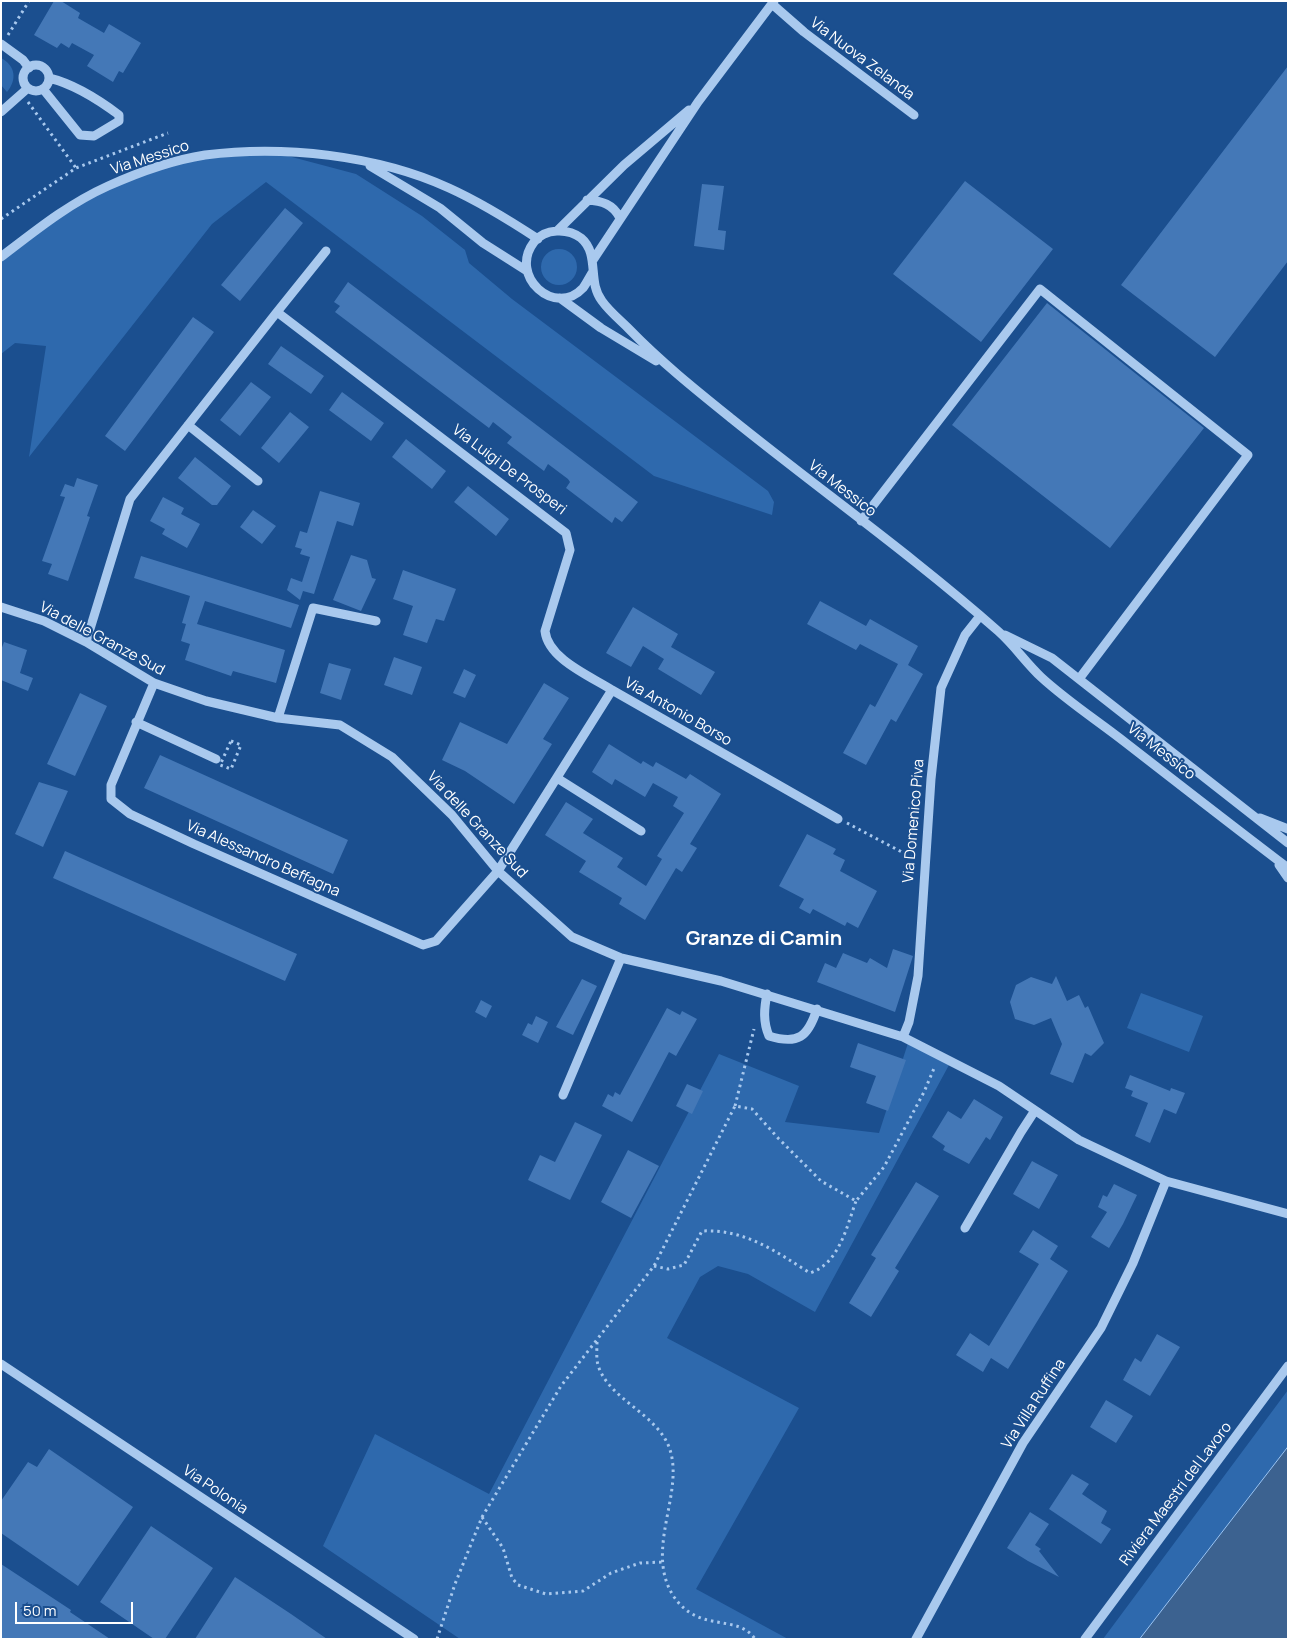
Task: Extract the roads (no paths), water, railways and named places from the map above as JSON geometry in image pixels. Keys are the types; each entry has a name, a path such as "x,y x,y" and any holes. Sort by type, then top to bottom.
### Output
{"street":[{"name":"Via Nuova Zelanda","path":"593,260 698,102 773,3 804,32 914,115"},
{"path":"2,45 29,68"},
{"path":"1,112 25,91 43,89 48,84 49,78 42,66 38,65 29,68 23,77 25,91"},
{"path":"43,89 80,135 94,136 119,121 119,115 110,108 62,81 49,78"},
{"name":"Via Nuova Zelanda","path":"558,231 587,200 698,102"},
{"name":"Via Messico","path":"1,257 60,212 108,186 157,167 204,155 257,152 302,152 359,160 449,188 504,217 538,239"},
{"name":"Via Messico","path":"359,160 440,208 483,243 527,271 531,281 540,292 560,298 601,328 666,367"},
{"path":"587,200 600,201 615,208 620,218"},
{"path":"527,271 526,258 538,239 548,233 558,231 572,233 582,239 588,246 593,260"},
{"path":"86,642 130,499 326,250"},
{"name":"Via Messico","path":"593,260 592,273 599,299 666,367 980,616 1000,633 1041,676 1288,868"},
{"path":"560,298 575,294 584,287 592,273"},
{"path":"861,521 1040,289 1248,455 1079,679"},
{"name":"Via Luigi De Prosperi","path":"277,312 560,526 566,533 570,550 545,631 546,642 558,656 612,690"},
{"path":"188,425 258,481"},
{"name":"Via delle Granze Sud","path":"1,607 44,622 86,642 154,684 206,701 278,718 340,725 392,757 452,815 498,871 572,937 621,958 721,981 904,1037 999,1086 1034,1112 1079,1140 1166,1181 1288,1214"},
{"path":"278,718 313,608 376,621"},
{"name":"Via Domenico Piva","path":"904,1037 909,1022 918,976 925,864 941,688 965,635 980,616"},
{"name":"Via Messico","path":"1000,633 1052,658 1288,843"},
{"name":"Via Alessandro Beffagna","path":"154,684 136,722 111,785 112,799 130,814 424,945 436,941 498,871"},
{"name":"Via Antonio Borso","path":"498,871 612,690 838,818"},
{"path":"136,722 216,759"},
{"path":"557,778 641,831"},
{"path":"1248,813 1288,829"},
{"path":"1275,859 1288,878"},
{"path":"563,1095 621,958"},
{"path":"767,994 764,1014 766,1028 769,1036 783,1041 796,1040 812,1024 817,1009"},
{"path":"965,1228 1034,1112"},
{"name":"Via Villa Ruffina","path":"916,1639 1023,1443 1101,1328 1133,1264 1166,1181"},
{"name":"Via Polonia","path":"1,1364 414,1639"},
{"name":"Riviera Maestri del Lavoro","path":"1085,1639 1288,1366"}],"district":[{"name":"Granze di Camin","path":"764,939"}]}
